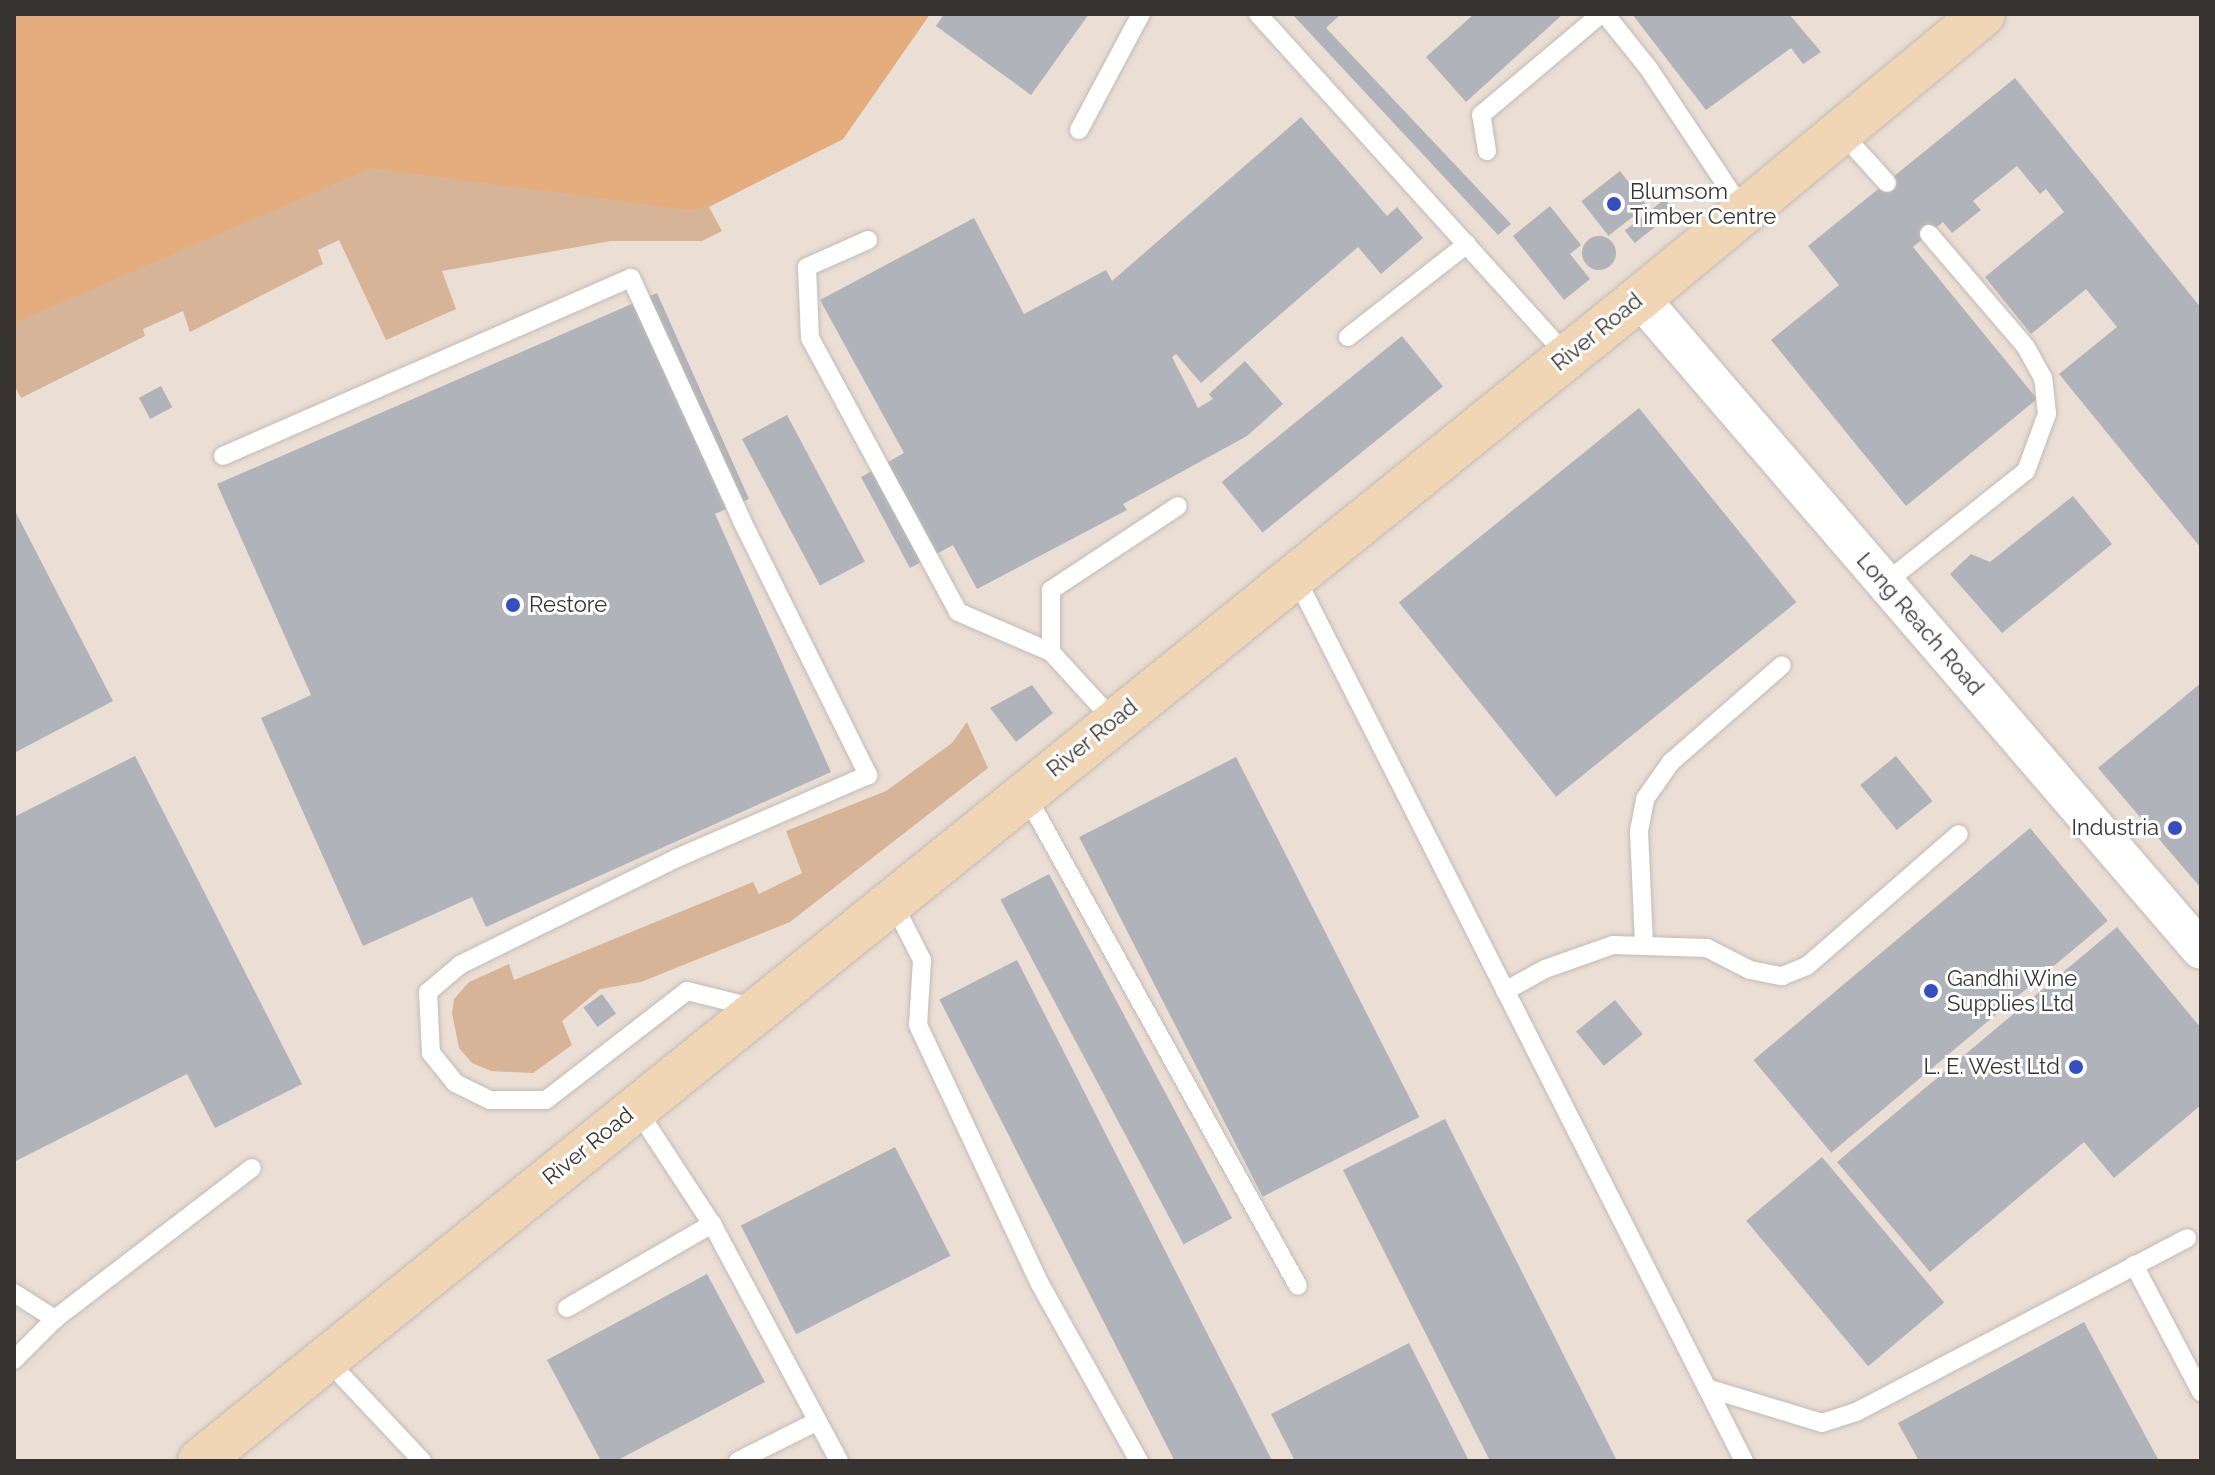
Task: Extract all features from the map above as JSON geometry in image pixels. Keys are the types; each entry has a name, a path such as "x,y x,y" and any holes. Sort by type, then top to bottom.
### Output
{"street":[{"name":"River Road","path":"200,1461 1294,573 1640,298 1742,209 1983,14"},
{"name":"Long Reach Road","path":"1640,298 2201,950"}],"lane":[{"path":"1079,130 1141,14"},
{"path":"1258,14 1567,356"},
{"path":"1487,151 1481,115 1603,14 1649,69 1742,209"},
{"path":"1839,130 1887,183"},
{"path":"1885,583 2026,471 2047,414 2046,386 2026,347 1929,234"},
{"path":"868,240 807,267 810,338 958,612 1051,652 1113,720"},
{"path":"1348,337 1467,244"},
{"path":"223,456 631,278 742,521 868,775 677,858 460,965 428,992 431,1053 455,1083 490,1100 546,1100 687,991 759,1009"},
{"path":"1051,652 1051,590 1178,506"},
{"path":"1294,573 1744,1461"},
{"path":"1644,945 1639,831 1645,799 1671,762 1782,665"},
{"path":"1025,792 1298,1286"},
{"path":"1505,991 1575,958 1613,945 1707,948 1750,970 1782,976 1807,966 1959,834"},
{"path":"891,900 922,960 918,1025 1040,1284 1139,1461"},
{"path":"636,1108 712,1224 839,1461"},
{"path":"14,1360 55,1319 252,1168"},
{"path":"567,1308 712,1224"},
{"path":"1707,1388 1822,1423 1856,1412 2187,1238"},
{"path":"2134,1265 2201,1392"},
{"path":"14,1293 55,1319"},
{"path":"326,1359 422,1461"},
{"path":"738,1461 818,1421"}],"shaded area":[{"path":"14,14 930,14 843,139 708,207 690,210 371,168 14,323"},
{"path":"930,14 2201,14 2201,1461 14,1461 14,323 916,32"},
{"path":"930,14 843,139 709,207 722,231 702,241 611,241 442,271 456,309 386,340 339,240 318,250 323,264 190,332 183,311 143,329 145,336 21,398 14,385 14,229"},
{"path":"967,722 988,768 790,922 641,982 600,989 562,1021 572,1045 533,1073 491,1071 472,1063 459,1048 452,1013 454,999 469,982 509,964 514,980 753,882 759,894 802,873 786,831 886,791 952,743"}],"building":[{"path":"944,14 1089,14 1031,95 936,26"},
{"path":"1292,14 1341,14 1326,28 1511,224 1498,235"},
{"path":"1474,14 1563,14 1466,102 1426,57"},
{"path":"1632,14 1789,14 1821,52 1803,64 1791,48 1706,110"},
{"path":"2015,78 2201,308 2201,548 2059,374 2117,327 2086,289 2031,334 1985,277 2064,212 2046,189 2040,194 2017,166 1973,201 1981,210 1952,233 1943,222 1913,247 2037,399 1906,506 1771,340 1839,285 1808,246"},
{"path":"1301,117 1387,216 1397,207 1423,238 1381,274 1358,247 1201,383 1176,354 1172,357 1198,408 1213,399 1209,394 1245,361 1283,404 1247,436 1123,504 1127,510 977,589 953,545 910,568 861,477 904,453 820,300 974,218 1024,314 1106,270 1112,281"},
{"name":"Blumsom Timber Centre","path":"1620,171 1647,206 1608,236 1581,201"},
{"path":"1665,199 1675,212 1635,243 1625,230"},
{"path":"1550,206 1581,245 1570,254 1590,279 1564,300 1513,236"},
{"path":"1599,236 1611,241 1616,253 1611,265 1599,270 1587,265 1582,253 1587,241"},
{"name":"Restore","path":"657,293 749,499 715,514 831,772 486,927 472,897 363,946 261,718 311,695 217,484"},
{"path":"1402,336 1443,387 1263,533 1222,482"},
{"path":"161,386 172,407 150,419 139,398"},
{"path":"1639,408 1796,602 1556,797 1399,602"},
{"path":"787,415 865,562 820,586 742,439"},
{"path":"2073,496 2112,544 2002,633 1950,574 1971,554 1990,562"},
{"path":"14,509 113,701 14,753"},
{"name":"Industria","path":"2201,683 2201,888 2098,768"},
{"path":"1032,685 1053,713 1016,742 990,708"},
{"path":"135,756 302,1084 215,1128 187,1074 14,1162 14,817"},
{"path":"1896,756 1933,801 1897,830 1860,785"},
{"path":"1236,757 1419,1117 1263,1197 1079,837"},
{"name":"Gandhi Wine Supplies Ltd","path":"2030,828 2108,921 1831,1153 1753,1060"},
{"path":"1049,874 1232,1218 1184,1244 1000,900"},
{"name":"L. E. West Ltd","path":"2117,927 2201,1028 2201,1105 2114,1178 2084,1142 1930,1272 1837,1162"},
{"path":"1017,960 1272,1461 1175,1461 939,999"},
{"path":"602,994 616,1013 597,1027 583,1008"},
{"path":"1615,1000 1643,1034 1604,1066 1576,1031"},
{"path":"1445,1119 1617,1461 1490,1461 1343,1170"},
{"path":"895,1147 950,1256 796,1334 741,1226"},
{"path":"1822,1157 1944,1303 1868,1366 1746,1221"},
{"path":"707,1274 765,1382 616,1461 601,1461 547,1360"},
{"path":"2084,1322 2159,1461 1919,1461 1898,1423"},
{"path":"1409,1343 1469,1461 1295,1461 1271,1414"}],"place":[{"name":"Blumsom Timber Centre","path":"1614,204"},
{"name":"Restore","path":"513,605"},
{"name":"Industria","path":"2175,828"},
{"name":"Gandhi Wine Supplies Ltd","path":"1931,991"},
{"name":"L. E. West Ltd","path":"2076,1067"}]}
